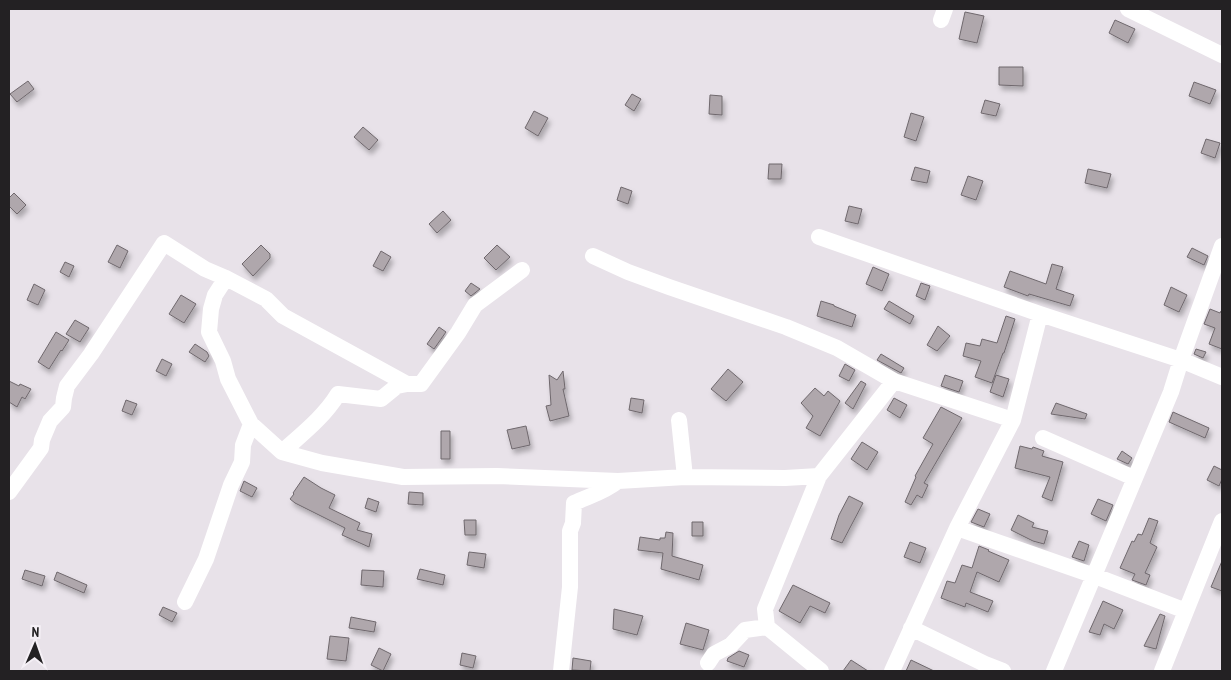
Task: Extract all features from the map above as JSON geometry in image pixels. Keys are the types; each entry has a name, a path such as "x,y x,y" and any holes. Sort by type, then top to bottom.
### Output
{"street":[{"path":"1128,9 1222,55"},
{"path":"819,236 1040,314 1181,360 1222,377"},
{"path":"9,492 41,448 42,440 50,421 63,407 67,386 91,354 164,243 204,269 266,299 283,316 407,384"},
{"path":"1054,671 1171,392 1222,246"},
{"path":"593,256 669,288 786,326 837,348 894,381 1013,420"},
{"path":"282,452 316,422 338,394 381,399 397,386 421,384 458,333 475,305 522,270"},
{"path":"226,278 215,295 211,309 209,332 223,361 228,379 251,424 282,452 322,463 403,477 497,476 618,481 685,477 785,478 819,476"},
{"path":"892,671 957,528 1013,420 1040,314"},
{"path":"767,628 765,609 819,476 894,381"},
{"path":"679,420 685,477"},
{"path":"185,602 206,559 231,485 242,462 243,445 251,424"},
{"path":"1043,438 1134,478"},
{"path":"561,671 570,587 570,532 573,523 574,503 610,487 618,481"},
{"path":"1162,671 1222,522"},
{"path":"957,528 1095,576 1186,611"},
{"path":"708,663 714,654 731,645 745,630 767,628 821,671"},
{"path":"912,628 1003,671"}],"building":[{"path":"965,12 984,16 977,43 959,39"},
{"path":"1115,20 1135,29 1128,43 1109,33"},
{"path":"999,67 1023,67 1023,86 999,85"},
{"path":"28,81 34,89 17,102 10,94"},
{"path":"1194,82 1216,90 1210,104 1189,96"},
{"path":"632,94 641,99 634,111 625,105"},
{"path":"710,95 722,96 722,115 709,114"},
{"path":"985,100 1000,104 996,116 981,113"},
{"path":"534,111 548,118 538,136 525,128"},
{"path":"911,113 924,117 916,141 904,137"},
{"path":"363,127 378,140 369,150 354,137"},
{"path":"1206,139 1220,143 1215,158 1201,153"},
{"path":"769,164 782,164 781,179 768,179"},
{"path":"915,167 930,171 927,183 911,180"},
{"path":"1088,169 1111,174 1107,188 1085,183"},
{"path":"968,176 983,181 976,200 961,195"},
{"path":"621,187 632,191 628,204 617,200"},
{"path":"14,193 26,205 17,214 9,206 9,198"},
{"path":"849,206 862,209 858,224 845,221"},
{"path":"443,211 451,220 437,233 429,224"},
{"path":"117,245 128,251 120,268 108,262"},
{"path":"261,245 270,254 270,258 253,276 242,264"},
{"path":"497,245 510,257 496,270 484,258"},
{"path":"1192,248 1208,256 1204,265 1187,257"},
{"path":"381,251 391,257 383,271 373,266"},
{"path":"65,262 74,266 69,277 60,272"},
{"path":"1052,264 1063,267 1056,289 1074,295 1070,306 1029,294 1028,296 1004,287 1010,271 1046,284"},
{"path":"873,267 889,274 882,291 866,284"},
{"path":"471,283 480,289 471,296 465,291"},
{"path":"921,283 930,286 925,300 916,296"},
{"path":"34,284 45,290 38,305 27,300"},
{"path":"1171,287 1187,295 1179,312 1164,305"},
{"path":"181,295 196,304 184,323 169,314"},
{"path":"821,301 856,315 852,327 817,316"},
{"path":"889,301 914,316 910,324 884,309"},
{"path":"1210,309 1220,313 1222,311 1222,349 1209,344 1215,328 1204,324"},
{"path":"1006,316 1015,319 992,383 975,377 981,361 963,356 966,343 980,346 982,339 997,343"},
{"path":"75,320 89,328 80,342 66,334"},
{"path":"938,326 950,336 937,351 927,345"},
{"path":"439,327 446,332 434,349 427,344"},
{"path":"56,332 69,340 49,369 38,362"},
{"path":"195,344 207,352 209,356 205,362 189,352"},
{"path":"1196,349 1206,352 1203,358 1194,354"},
{"path":"881,354 904,368 901,373 877,360"},
{"path":"162,359 172,364 166,376 156,371"},
{"path":"845,364 855,370 849,381 839,376"},
{"path":"728,369 743,382 726,401 711,389"},
{"path":"563,371 565,389 563,389 569,416 550,421 546,406 551,405 549,375 557,380"},
{"path":"945,375 963,381 959,392 941,386"},
{"path":"996,375 1009,379 1003,397 990,392"},
{"path":"9,381 31,389 25,399 22,397 17,407 9,402"},
{"path":"861,381 866,384 853,409 845,403"},
{"path":"815,388 824,396 828,391 840,401 820,436 806,428 813,416 801,403"},
{"path":"631,398 644,400 642,413 629,410"},
{"path":"894,398 907,405 900,418 887,410"},
{"path":"126,400 137,404 132,415 122,411"},
{"path":"1056,403 1087,414 1085,419 1051,414"},
{"path":"941,407 962,418 924,483 928,485 922,498 917,495 911,505 905,502 915,476 933,444 923,438"},
{"path":"1173,412 1209,428 1205,438 1169,422"},
{"path":"526,426 530,445 512,449 507,430"},
{"path":"441,431 450,431 450,459 441,459"},
{"path":"862,442 878,452 867,470 851,459"},
{"path":"1020,446 1032,449 1033,447 1044,451 1042,456 1063,462 1052,501 1042,497 1050,477 1015,468"},
{"path":"1122,451 1132,458 1128,464 1117,459"},
{"path":"1214,466 1222,470 1222,479 1219,486 1207,480"},
{"path":"304,477 335,495 329,508 360,523 357,530 372,534 369,547 342,535 345,528 290,499"},
{"path":"244,481 257,488 252,497 240,491"},
{"path":"409,492 423,493 423,505 408,504"},
{"path":"849,496 863,503 842,543 831,539 839,515"},
{"path":"368,498 379,502 376,512 365,508"},
{"path":"1098,499 1113,505 1106,521 1091,514"},
{"path":"978,509 990,514 984,527 971,522"},
{"path":"1018,515 1034,523 1032,527 1048,531 1044,544 1033,541 1011,530"},
{"path":"1149,518 1158,521 1150,543 1157,547 1145,573 1150,575 1146,585 1132,580 1135,574 1120,568 1132,541 1134,542 1138,534 1142,535"},
{"path":"464,520 476,520 476,535 465,535"},
{"path":"692,522 703,522 703,536 692,536"},
{"path":"666,532 673,533 672,556 703,565 699,580 661,569 663,553 638,550 640,537 660,540 660,538 665,538"},
{"path":"1079,541 1089,545 1084,561 1072,557"},
{"path":"910,542 926,548 920,563 904,557"},
{"path":"979,546 1009,560 999,582 977,572 970,592 993,601 988,612 966,603 965,607 941,598 947,581 955,583 962,565 972,568"},
{"path":"469,552 486,554 484,568 467,565"},
{"path":"1222,561 1222,591 1211,587"},
{"path":"420,569 445,575 443,585 417,579"},
{"path":"25,570 45,576 42,586 22,579"},
{"path":"362,570 384,571 383,587 361,585"},
{"path":"57,572 87,585 84,593 54,580"},
{"path":"793,585 830,603 825,613 810,606 800,623 779,611"},
{"path":"1103,601 1123,610 1114,629 1104,624 1100,635 1089,632"},
{"path":"163,607 177,613 172,622 159,615"},
{"path":"614,609 643,616 637,635 613,629"},
{"path":"1160,614 1165,616 1156,649 1144,646"},
{"path":"351,617 376,622 374,632 349,628"},
{"path":"686,623 709,630 703,650 680,644"},
{"path":"330,636 349,638 346,661 327,659"},
{"path":"379,648 391,654 383,671 371,665"},
{"path":"739,651 749,655 744,667 727,661 728,658"},
{"path":"462,653 476,656 473,668 460,665"},
{"path":"573,658 591,661 590,671 572,670"},
{"path":"851,660 868,671 843,671"},
{"path":"911,660 934,671 906,671"}]}
